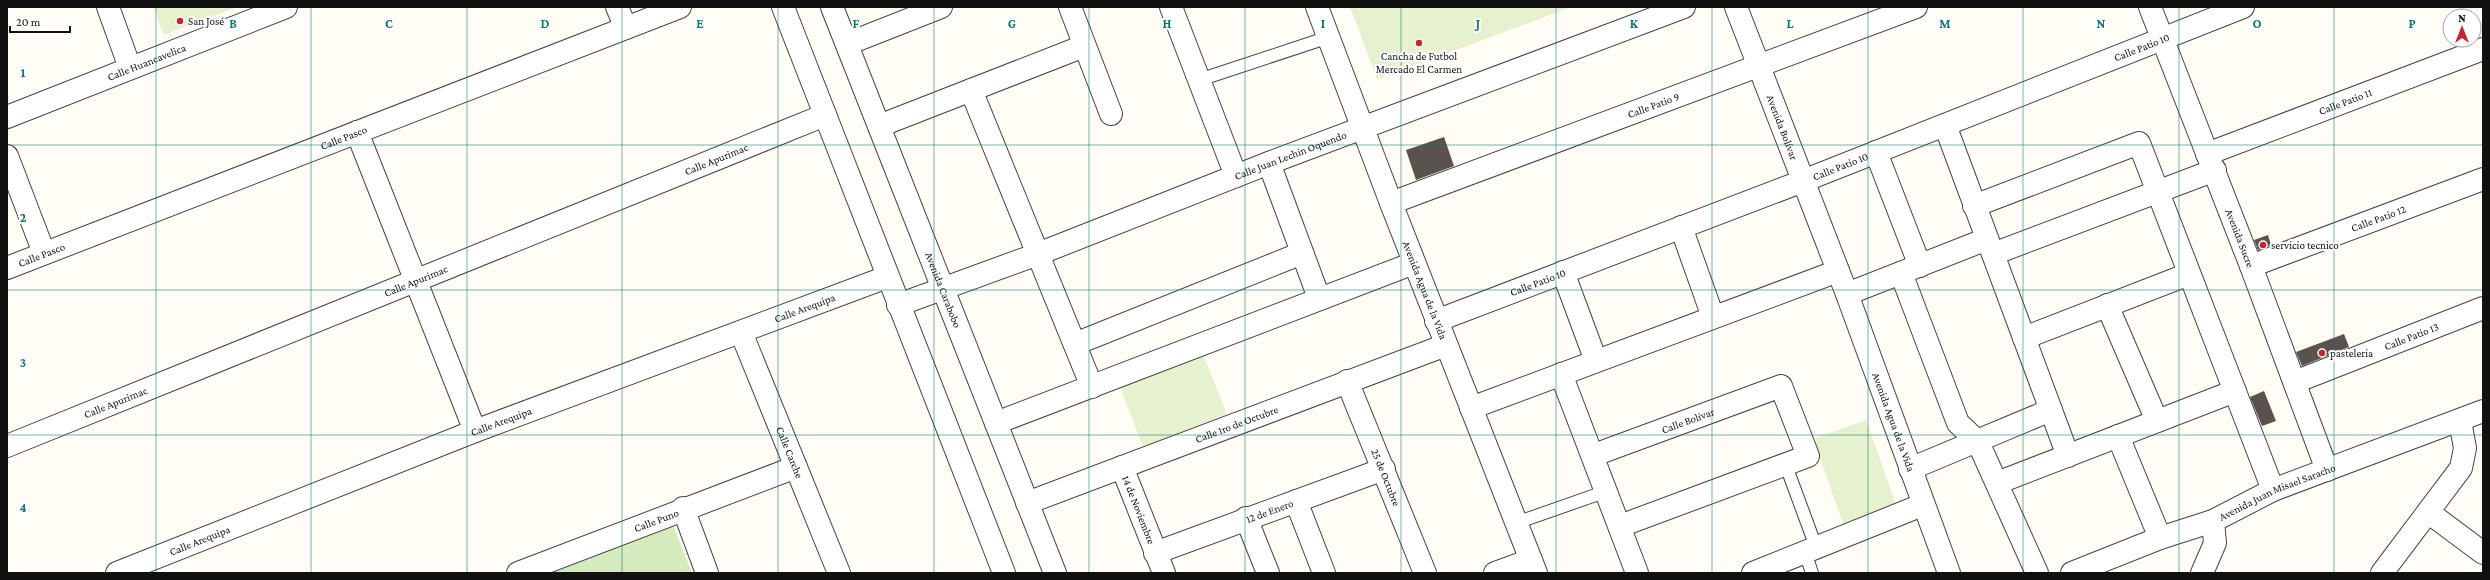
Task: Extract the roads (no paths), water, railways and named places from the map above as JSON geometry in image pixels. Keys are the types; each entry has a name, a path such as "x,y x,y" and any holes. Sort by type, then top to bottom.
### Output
{"street":[{"path":"108,7 130,68"},
{"name":"Calle Huancavelica","path":"7,117 286,7"},
{"path":"617,7 626,28"},
{"name":"Calle Pasco","path":"7,268 680,7"},
{"path":"783,7 887,277 1004,573"},
{"name":"Avenida Carabobo","path":"832,7 1055,573"},
{"path":"847,44 940,7"},
{"path":"1070,7 1111,114"},
{"path":"1171,7 1236,176"},
{"name":"Avenida Agua de la Vida","path":"1317,7 1436,321 1533,566"},
{"name":"Calle Juan Lechin Oquendo","path":"898,305 1038,254 1268,163 1684,7"},
{"name":"Avenida Bolívar","path":"1736,7 1838,271"},
{"name":"Calle Patio 9","path":"1391,203 1759,67 1916,7"},
{"name":"Avenida Sucre","path":"2150,7 2251,266 2327,470"},
{"name":"Calle Patio 10","path":"1436,321 1803,181 2161,38 2243,7"},
{"path":"879,126 1084,46"},
{"name":"Calle Patio 11","path":"1847,294 1910,269 1990,247 2158,192 2211,162 2483,49"},
{"path":"971,90 1092,387"},
{"name":"Calle Apurimac","path":"7,446 825,115"},
{"path":"1945,125 2068,456"},
{"path":"357,132 475,431"},
{"path":"1974,206 2139,143 2273,490"},
{"path":"1876,152 1910,269 1958,423 1978,442 2037,573"},
{"path":"7,156 44,253"},
{"path":"1268,163 1319,298"},
{"name":"Calle Patio 12","path":"2251,266 2483,179"},
{"path":"1681,227 1713,317"},
{"path":"1074,344 1302,253"},
{"path":"996,423 1319,298 1414,263"},
{"path":"1471,408 1838,271"},
{"name":"Avenida Agua de la Vida","path":"1838,271 1922,505 1949,573"},
{"path":"1563,272 1596,361"},
{"path":"2024,338 2189,274"},
{"name":"Calle Arequipa","path":"117,573 165,565 475,431 887,277"},
{"path":"2107,305 2157,421"},
{"name":"Calle Patio 13","path":"2295,382 2483,308"},
{"name":"Calle Carche","path":"740,332 839,573"},
{"name":"Calle 1ro de Octubre","path":"1027,503 1347,381 1446,345"},
{"path":"1561,374 1594,455 1637,573"},
{"name":"25 de Octubre","path":"1347,381 1425,573"},
{"name":"Calle Bolívar","path":"1594,455 1781,386 1808,456 1785,463"},
{"path":"1997,483 2235,391"},
{"path":"1910,469 1978,442 2051,410"},
{"name":"Avenida Juan Misael Saracho","path":"2072,573 2160,538 2213,521 2273,490 2460,421 2483,411"},
{"path":"2382,573 2461,468 2465,448 2460,421"},
{"path":"2118,436 2160,538"},
{"path":"1620,526 1785,463"},
{"name":"Calle Puno","path":"518,573 683,508 796,467"},
{"name":"14 de Noviembre","path":"1122,467 1164,573"},
{"name":"12 de Enero","path":"1156,553 1246,518 1384,469"},
{"path":"1296,501 1324,573"},
{"path":"1753,573 1922,505"},
{"path":"683,508 708,573"},
{"path":"2428,512 2483,553"},
{"path":"1246,518 1268,573"},
{"path":"2202,573 2215,543 2213,521"},
{"path":"1494,573 1533,566"}],"lane":[{"path":"1199,80 1329,37"},
{"path":"1785,463 1810,549 1812,573"},
{"path":"1516,523 1607,491"}],"place":[{"name":"San José","path":"180,21"},
{"name":"Cancha de Futbol Mercado El Carmen","path":"1419,43"},
{"name":"servicio tecnico","path":"2263,245"},
{"name":"pasteleria","path":"2322,353"}]}
